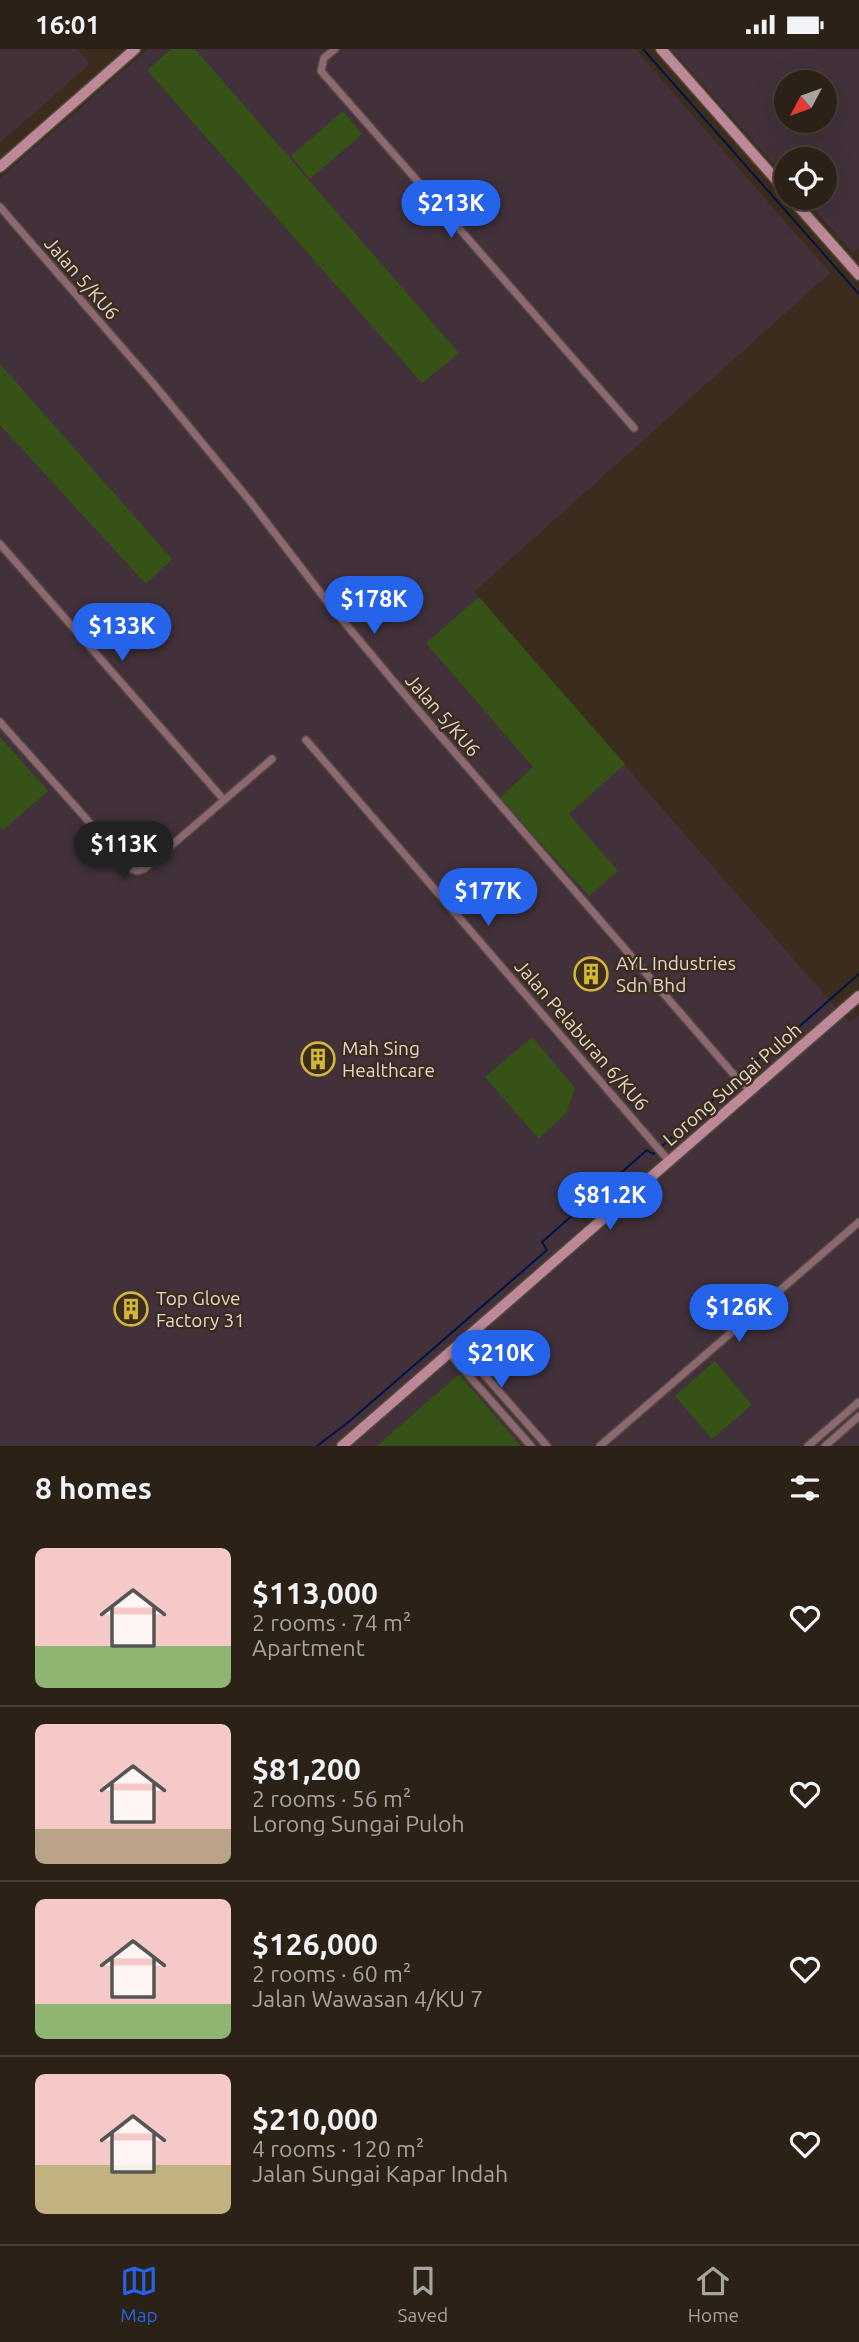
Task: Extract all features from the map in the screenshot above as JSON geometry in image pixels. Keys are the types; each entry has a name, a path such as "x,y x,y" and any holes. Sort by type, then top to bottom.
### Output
{"street":[{"path":"0,167 135,49"},
{"path":"335,49 324,58 321,71 634,428"},
{"path":"660,49 774,177"},
{"name":"Jalan 5/KU6","path":"0,207 152,382 377,661 748,1089"},
{"path":"802,210 859,275"},
{"path":"0,544 224,800"},
{"path":"0,722 131,869 137,871 144,870 272,759"},
{"name":"Jalan Pelaburan 6/KU6","path":"306,740 666,1157"},
{"name":"Lorong Sungai Puloh","path":"342,1446 666,1157 859,996"},
{"path":"600,1446 859,1222"},
{"path":"458,1345 547,1446"},
{"path":"449,1353 531,1446"},
{"path":"808,1446 859,1402"},
{"path":"825,1446 859,1416"},
{"path":"834,1438 841,1446"}],"shaded area":[{"path":"0,49 77,49 90,64 0,143"},
{"path":"148,49 635,49 830,273 474,592 849,1023 859,1015 859,1446 0,1446 0,178"},
{"path":"671,49 859,49 859,248 853,253 815,210 837,210 837,147 774,147 774,165"}],"green space":[{"path":"171,49 195,49 459,353 422,383 147,70"},
{"path":"343,111 362,134 310,179 291,156"},
{"path":"0,364 172,559 146,584 0,425"},
{"path":"479,597 625,764 569,814 618,871 589,896 500,798 533,767 426,643"},
{"path":"0,737 48,791 3,830 0,827"},
{"path":"532,1037 575,1088 567,1112 539,1139 485,1077"},
{"path":"715,1361 752,1405 712,1439 675,1396"},
{"path":"459,1374 521,1446 377,1446"}],"waterway":[{"path":"643,49 859,294"},
{"path":"740,1075 859,974"},
{"path":"660,1148 736,1079"},
{"path":"317,1446 351,1420 547,1250 542,1242 647,1150 653,1154 656,1152"}],"place":[{"name":"AYL Industries Sdn Bhd","path":"591,974"},
{"name":"Mah Sing Healthcare","path":"318,1059"},
{"name":"Top Glove Factory 31","path":"131,1309"}]}
